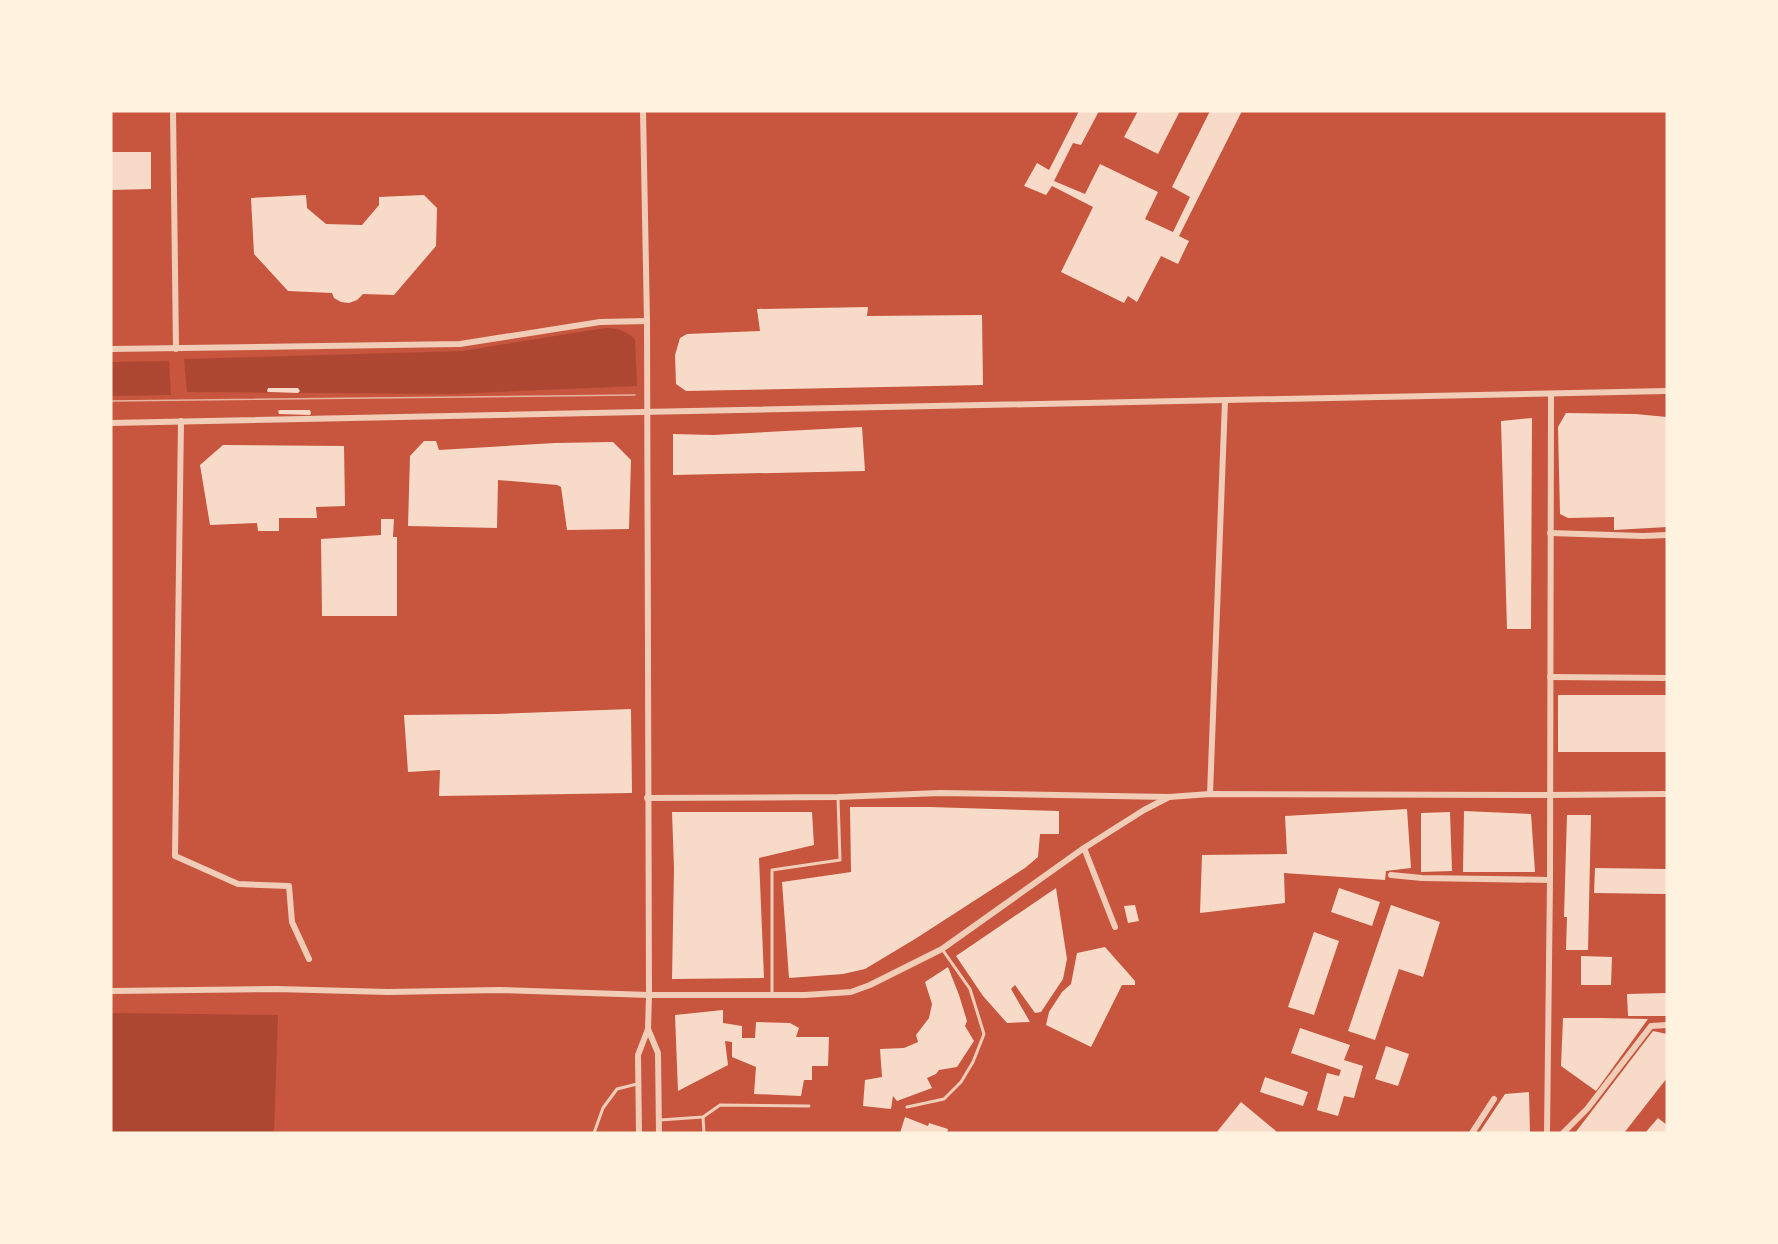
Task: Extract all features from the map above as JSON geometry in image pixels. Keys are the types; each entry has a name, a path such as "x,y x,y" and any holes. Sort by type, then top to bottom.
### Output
{"street":[{"path":"173,111 176,349"},
{"path":"639,1133 638,1055 648,1029 649,995 647,321 643,111"},
{"path":"111,349 460,344 600,322 647,321"},
{"path":"111,423 1667,391"},
{"path":"1547,1133 1551,394"},
{"path":"1210,794 1225,401"},
{"path":"181,421 175,856 238,884 289,886 292,922 309,959"},
{"path":"1550,533 1643,537 1667,535"},
{"path":"1550,677 1667,678"},
{"path":"647,798 838,797 940,793 1169,797 1210,794 1667,794"},
{"path":"111,991 499,990 649,995 772,995 851,992 942,950 1084,848 1169,797"},
{"path":"1084,848 1115,927"},
{"path":"1391,875 1422,878 1550,880"},
{"path":"1563,1133 1587,1109 1651,1026 1667,1025"},
{"path":"648,1029 658,1053 660,1133"},
{"path":"1472,1133 1494,1099"}],"lane":[{"path":"772,995 772,870 840,860 838,797"},
{"path":"907,1107 944,1098 961,1082 973,1062 984,1034 970,989 942,950"},
{"path":"594,1133 603,1108 617,1089 638,1083"},
{"path":"660,1120 703,1117 720,1105 809,1106"},
{"path":"703,1117 704,1133"}],"shaded area":[{"path":"605,328 621,330 635,339 637,386 451,394 187,392 184,359 462,351"},
{"path":"169,361 171,395 111,396 111,362"},
{"path":"111,1013 278,1015 274,1133 111,1133"}],"building":[{"path":"1079,111 1099,111 1081,145 1073,143 1054,181 1085,194 1100,164 1158,192 1145,219 1173,232 1190,197 1172,187 1210,111 1242,111 1179,236 1189,241 1178,264 1161,256 1137,302 1128,296 1124,303 1061,272 1093,207 1052,186 1046,195 1024,186 1037,163 1049,170"},
{"path":"1138,111 1180,111 1158,154 1124,137"},
{"path":"111,152 151,152 151,189 111,190"},
{"path":"306,195 307,208 326,224 362,225 379,205 379,197 424,195 437,208 436,246 394,295 363,294 357,300 349,303 334,298 332,293 288,291 254,254 251,198"},
{"path":"868,307 867,316 982,315 983,385 686,391 676,384 675,355 680,338 687,334 760,331 757,309"},
{"path":"268,388 298,388 300,391 298,393 268,392"},
{"path":"280,410 310,410 311,413 310,415 279,414"},
{"path":"1566,413 1667,417 1667,527 1614,530 1614,517 1568,518 1560,514 1558,427"},
{"path":"1532,418 1531,629 1507,629 1501,421"},
{"path":"862,427 865,471 673,475 673,434 713,435"},
{"path":"424,441 436,441 439,450 613,442 631,460 629,529 567,530 561,487 498,480 497,528 408,526 410,456"},
{"path":"223,445 344,446 345,506 316,507 317,518 279,518 279,531 258,531 257,523 210,525 200,465"},
{"path":"381,519 394,519 393,537 397,537 397,616 322,616 321,539 381,535"},
{"path":"1558,695 1667,695 1667,752 1558,752"},
{"path":"631,709 632,793 439,796 440,770 408,772 404,715"},
{"path":"850,807 1059,811 1059,834 1040,834 1038,857 1025,868 865,969 843,974 789,978 782,882 851,872"},
{"path":"1407,809 1411,868 1386,871 1385,880 1284,873 1285,903 1200,913 1202,855 1287,854 1285,816"},
{"path":"1464,811 1531,814 1535,872 1463,872"},
{"path":"672,812 812,812 814,845 759,858 764,978 672,979 674,868"},
{"path":"1450,812 1452,871 1421,872 1421,813"},
{"path":"1567,815 1591,815 1588,950 1566,950 1567,917 1564,917"},
{"path":"1595,868 1667,869 1667,894 1594,893"},
{"path":"1056,888 1067,959 1063,979 1041,1012 1035,1013 1015,985 1011,989 1030,1022 1007,1023 983,996 956,956"},
{"path":"1339,888 1380,902 1372,926 1331,912"},
{"path":"1135,905 1139,921 1128,923 1124,906"},
{"path":"1391,905 1440,922 1423,977 1399,969 1375,1040 1348,1031"},
{"path":"1314,932 1339,941 1314,1015 1288,1007"},
{"path":"1105,947 1135,981 1135,985 1122,985 1091,1047 1046,1025 1049,1012 1062,992 1071,984 1077,953"},
{"path":"1581,956 1612,957 1611,985 1581,985"},
{"path":"948,967 967,1021 965,1026 974,1041 957,1067 939,1070 927,1078 932,1088 897,1101 893,1096 891,1109 863,1106 865,1080 882,1077 880,1049 904,1048 918,1042 916,1035 929,1018 932,1004 925,982"},
{"path":"1667,993 1667,1016 1628,1016 1627,994"},
{"path":"723,1010 723,1023 742,1026 742,1038 755,1038 756,1022 790,1023 799,1028 796,1037 829,1037 828,1066 812,1066 812,1080 804,1080 801,1096 754,1094 756,1067 732,1057 732,1042 725,1041 728,1065 678,1091 675,1015"},
{"path":"1563,1018 1648,1019 1596,1091 1561,1066"},
{"path":"1300,1028 1350,1045 1344,1060 1363,1066 1354,1098 1344,1096 1338,1116 1317,1110 1327,1073 1339,1076 1341,1070 1291,1053"},
{"path":"1653,1031 1667,1034 1667,1078 1624,1133 1575,1133"},
{"path":"1386,1046 1409,1054 1398,1086 1375,1079"},
{"path":"1265,1077 1308,1092 1303,1106 1260,1092"},
{"path":"1529,1092 1530,1133 1479,1133 1505,1094"},
{"path":"1241,1102 1276,1131 1275,1133 1216,1133"},
{"path":"905,1117 928,1126 929,1123 948,1129 947,1133 900,1133"},
{"path":"1658,1118 1667,1125 1667,1133 1645,1133"}],"tram line":[{"path":"111,401 635,395"}]}
